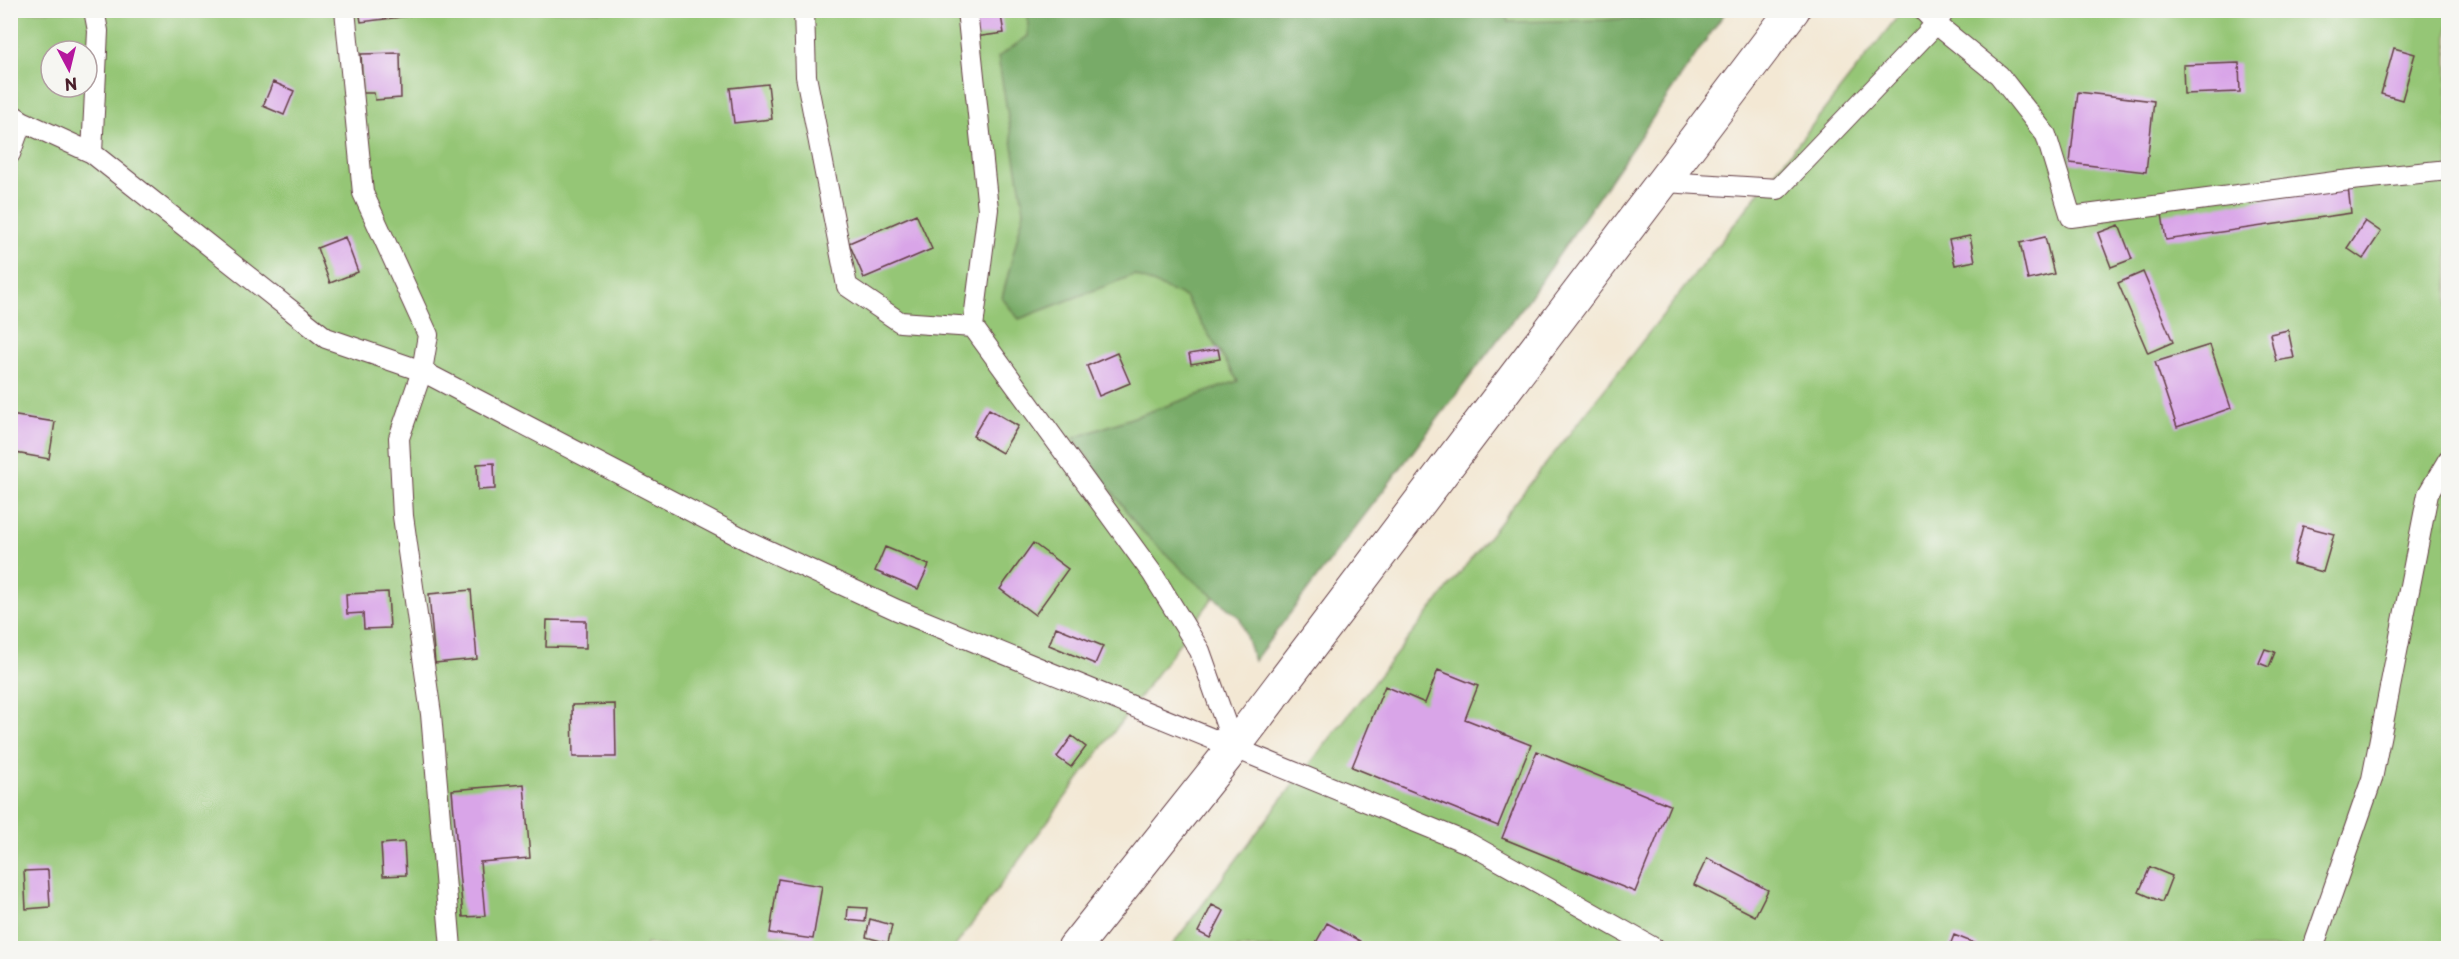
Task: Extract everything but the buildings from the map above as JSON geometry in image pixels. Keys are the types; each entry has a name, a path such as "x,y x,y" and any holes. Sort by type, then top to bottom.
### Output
{"street":[{"path":"1074,948 1234,747 1665,182 1793,10"}],"lane":[{"path":"92,153 98,32 93,10"},
{"path":"345,10 363,193 428,335 422,371 399,438 403,516 431,714 451,948"},
{"path":"804,10 806,76 847,286 900,322 973,327"},
{"path":"967,10 988,209 973,327 1152,573 1200,651 1234,747"},
{"path":"1665,182 1778,189 1935,15 1999,75 2046,135 2071,217 2342,181 2448,170"},
{"path":"10,154 16,117 92,153 326,338 422,371 752,543 897,610 1470,844 1654,948"},
{"path":"2313,948 2372,779 2428,494 2448,460"}],"green space":[{"path":"1505,10 1508,22 1651,17 1664,11 1726,11 1528,300 1254,661 1240,618 1194,581 1137,526 1074,438 1238,381 1185,297 1134,275 1019,319 1002,298 1024,211 998,57 1028,36 1028,11"},
{"path":"10,11 1647,11 954,948 676,948 646,944 645,948 11,948"},
{"path":"1902,11 2448,11 2448,948 1170,948 1279,803"}]}
